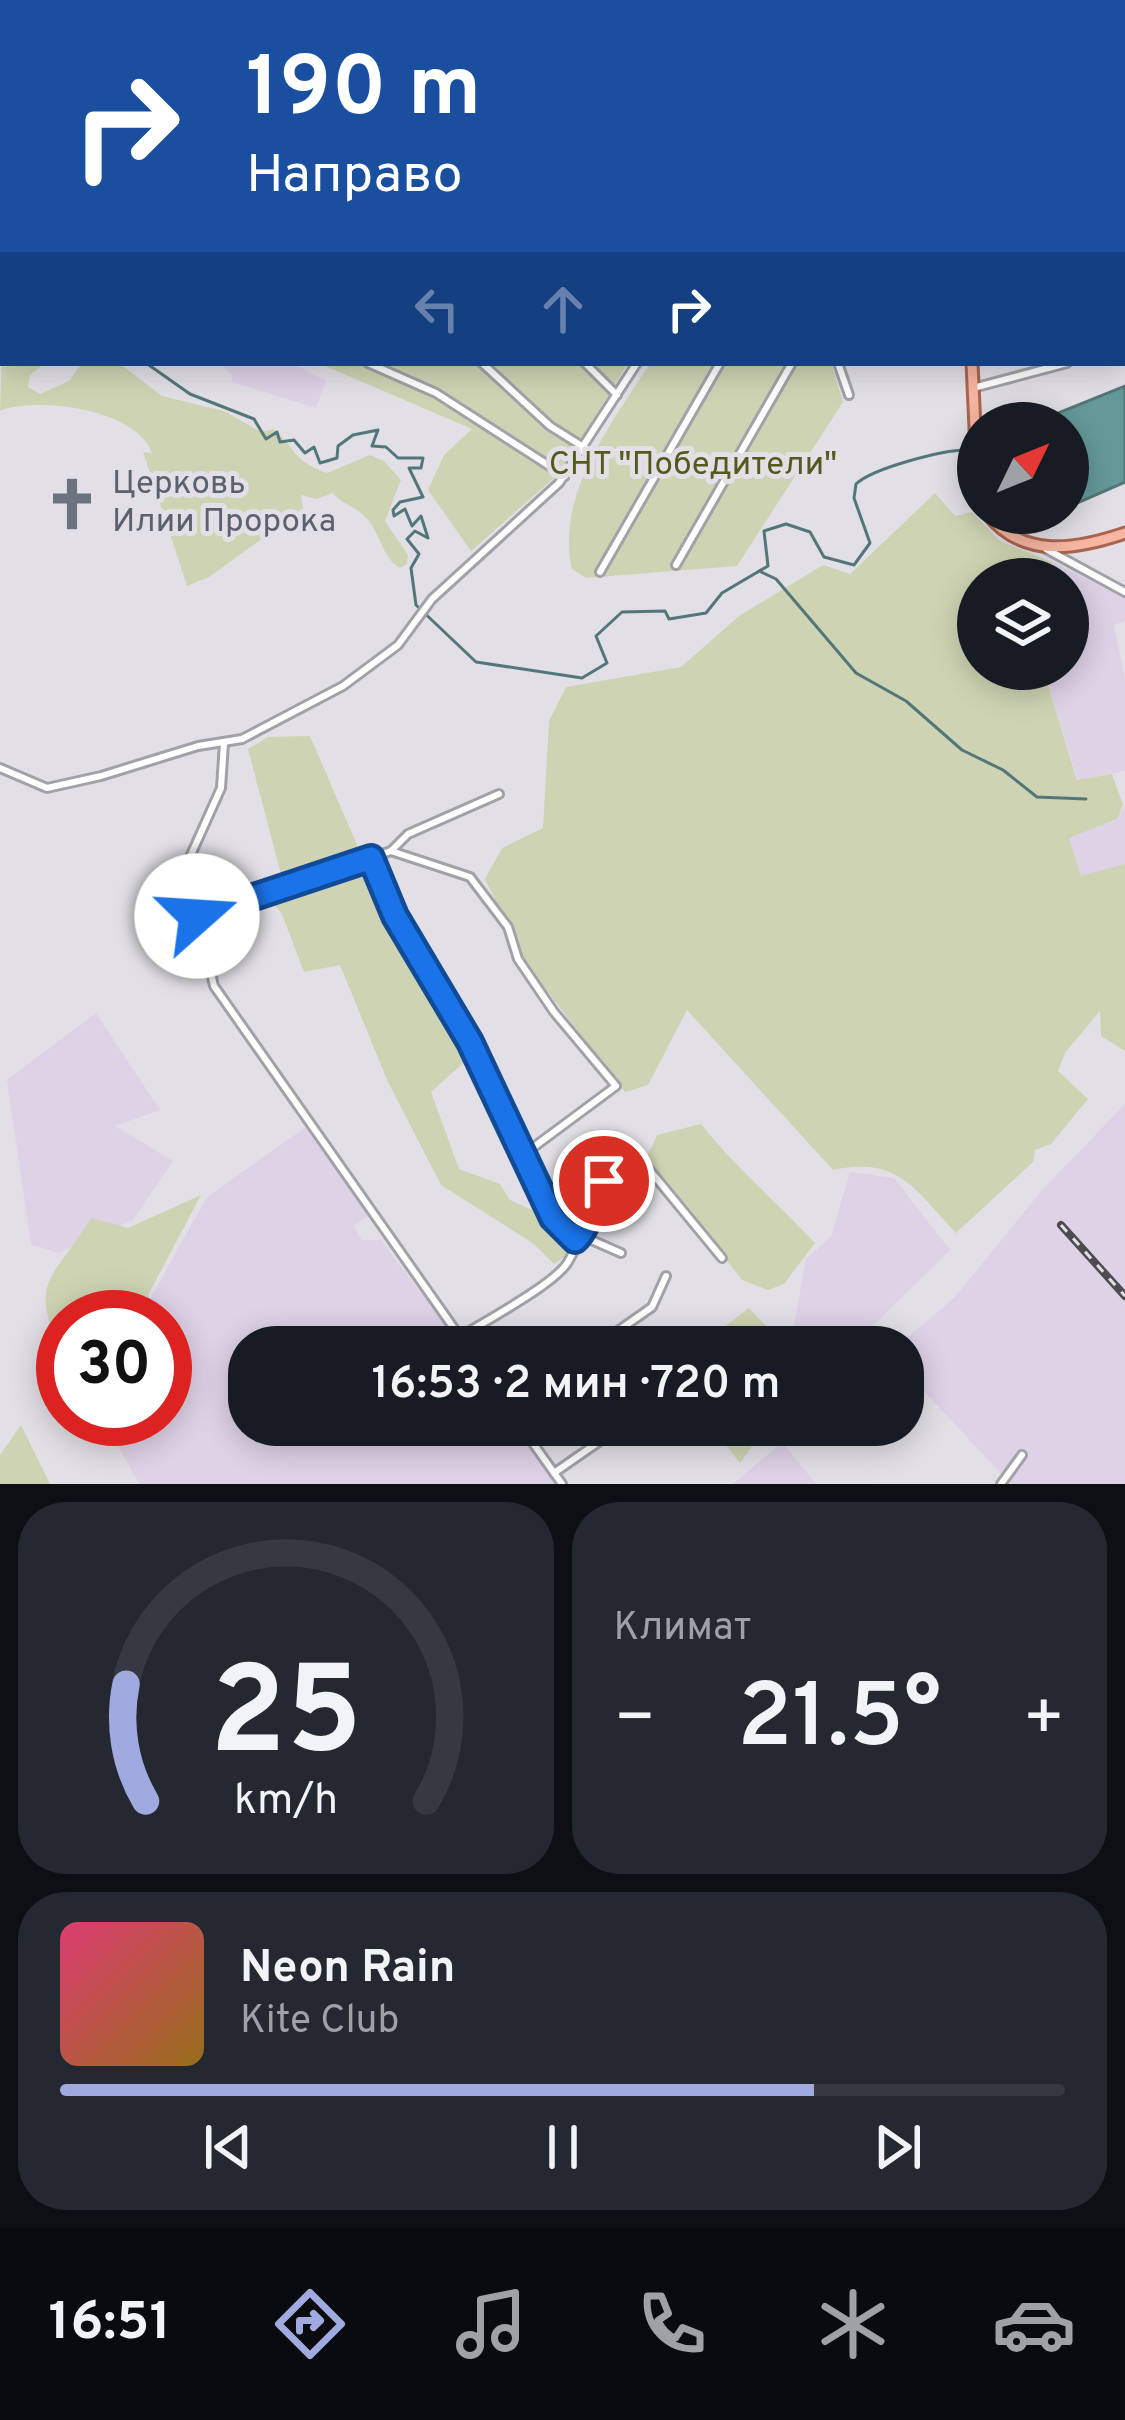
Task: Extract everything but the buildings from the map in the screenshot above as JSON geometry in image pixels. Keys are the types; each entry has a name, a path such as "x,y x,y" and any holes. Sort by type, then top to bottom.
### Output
{"main road":[{"path":"972,366 974,402"},
{"path":"1011,534 1046,549 1084,547 1125,533"}],"street":[{"path":"375,366 436,393 565,476"},
{"path":"485,366 550,426 585,448"},
{"path":"588,366 617,395"},
{"path":"0,768 47,788 263,730 343,686 398,645 426,607 565,476 635,366"},
{"path":"600,572 718,366"},
{"path":"676,566 790,366"},
{"path":"839,366 849,395"},
{"path":"973,388 1056,366"},
{"path":"1046,549 1125,592"},
{"path":"224,743 221,788 186,866 214,986 452,1326"},
{"path":"197,916 391,850 408,834 499,794"},
{"path":"391,850 470,877 508,927 518,959 542,994 616,1086 523,1155"},
{"path":"371,858 395,916 470,1042 553,1218 575,1240"},
{"path":"476,1326 566,1266 575,1240 586,1230 591,1200 604,1181 638,1156 722,1258"},
{"path":"575,1240 587,1238 621,1253"},
{"path":"625,1326 652,1307 665,1276"},
{"path":"535,1446 562,1484"},
{"path":"554,1473 593,1446"},
{"path":"1001,1484 1022,1455"}],"shaded area":[{"path":"222,366 298,366 326,381 316,408 232,382 232,375"},
{"path":"1089,580 1125,598 1125,621 1114,625 1125,678 1125,771 1078,780 1050,690 1089,690"},
{"path":"1125,805 1125,864 1081,877 1068,837 1116,820"},
{"path":"96,1013 160,1110 115,1126 173,1161 133,1220 59,1253 31,1245 7,1080"},
{"path":"1125,1104 1125,1484 1011,1484 924,1391 921,1326 954,1298 1043,1189"},
{"path":"306,1127 369,1215 353,1226 362,1240 381,1240 446,1326 228,1326 228,1446 531,1446 558,1484 139,1484 118,1446 192,1446 192,1290 155,1290 207,1197"},
{"path":"850,1172 894,1178 950,1250 872,1326 794,1326 806,1259 831,1237"},
{"path":"777,1446 785,1446 816,1484 733,1484"}],"green space":[{"path":"2,366 41,366 30,375 28,387 40,394 69,381 80,366 123,366 162,396 224,411 261,432 274,429 301,459 327,473 370,455 384,461 401,480 385,521 408,555 407,564 400,568 394,563 370,523 333,493 316,499 301,495 303,509 209,577 187,586 143,452 152,453 143,438 107,416 84,410 37,405 0,411"},
{"path":"325,366 626,366 562,471 471,551 428,490 444,455 472,429"},
{"name":"СНТ \"Победители\"","path":"648,366 832,366 843,402 737,566 586,578 572,569 572,514 579,487 604,435"},
{"path":"935,493 957,516 957,534 993,534 1042,558 957,558 957,690 1049,690 1077,780 1112,774 1123,805 1117,819 1069,838 1081,876 1125,864 1125,1051 1101,1036 1100,1011 1065,1053 1058,1071 1088,1099 1051,1144 1035,1150 1033,1162 956,1233 916,1190 890,1172 856,1167 833,1170 687,1010 648,1085 625,1092 527,965 485,879 502,848 543,828 549,721 566,687 681,667 739,616 823,565 850,574"},
{"path":"310,736 392,926 470,1057 431,1092 459,1169 500,1184 510,1200 541,1214 551,1233 565,1241 567,1255 554,1264 534,1244 441,1185 388,1082 340,965 304,972 281,912 267,897 282,878 248,749 268,737"},
{"path":"701,1124 815,1243 784,1284 768,1290 742,1280 647,1157 657,1135"},
{"path":"201,1195 151,1290 47,1290 91,1218 128,1228"},
{"path":"749,1308 766,1326 725,1326"},
{"path":"21,1425 50,1484 0,1484 0,1455"},
{"path":"727,1446 752,1446 740,1463"}],"water":[{"path":"1125,386 1125,482 1089,498 1089,402"}],"waterway":[{"path":"150,366 190,394 254,419 266,439 277,432 280,442 294,440 305,453 314,447 320,463 337,458 338,446 353,435 378,430 372,446 386,447 398,458 423,458 421,468 409,468 423,497 400,502 393,510 394,516 405,509 412,526 421,516 428,538 415,531 407,539 419,554 411,568 416,605 476,662 582,678 607,663 596,636 622,612 665,611 669,619 706,613 722,593 768,566 764,531 786,524 810,532 824,557 854,565 870,543 854,498 856,484 909,461 957,451"},
{"path":"759,571 776,579 856,673 906,701 962,750 1003,770 1037,797 1086,799"}],"railway":[{"path":"1061,1225 1125,1296"}],"place":[{"name":"Церковь Илии Пророка","path":"72,504"}],"route":[{"path":"197,916 371,858 395,916 470,1042 553,1218 575,1240 586,1230 591,1200 604,1181"}]}
